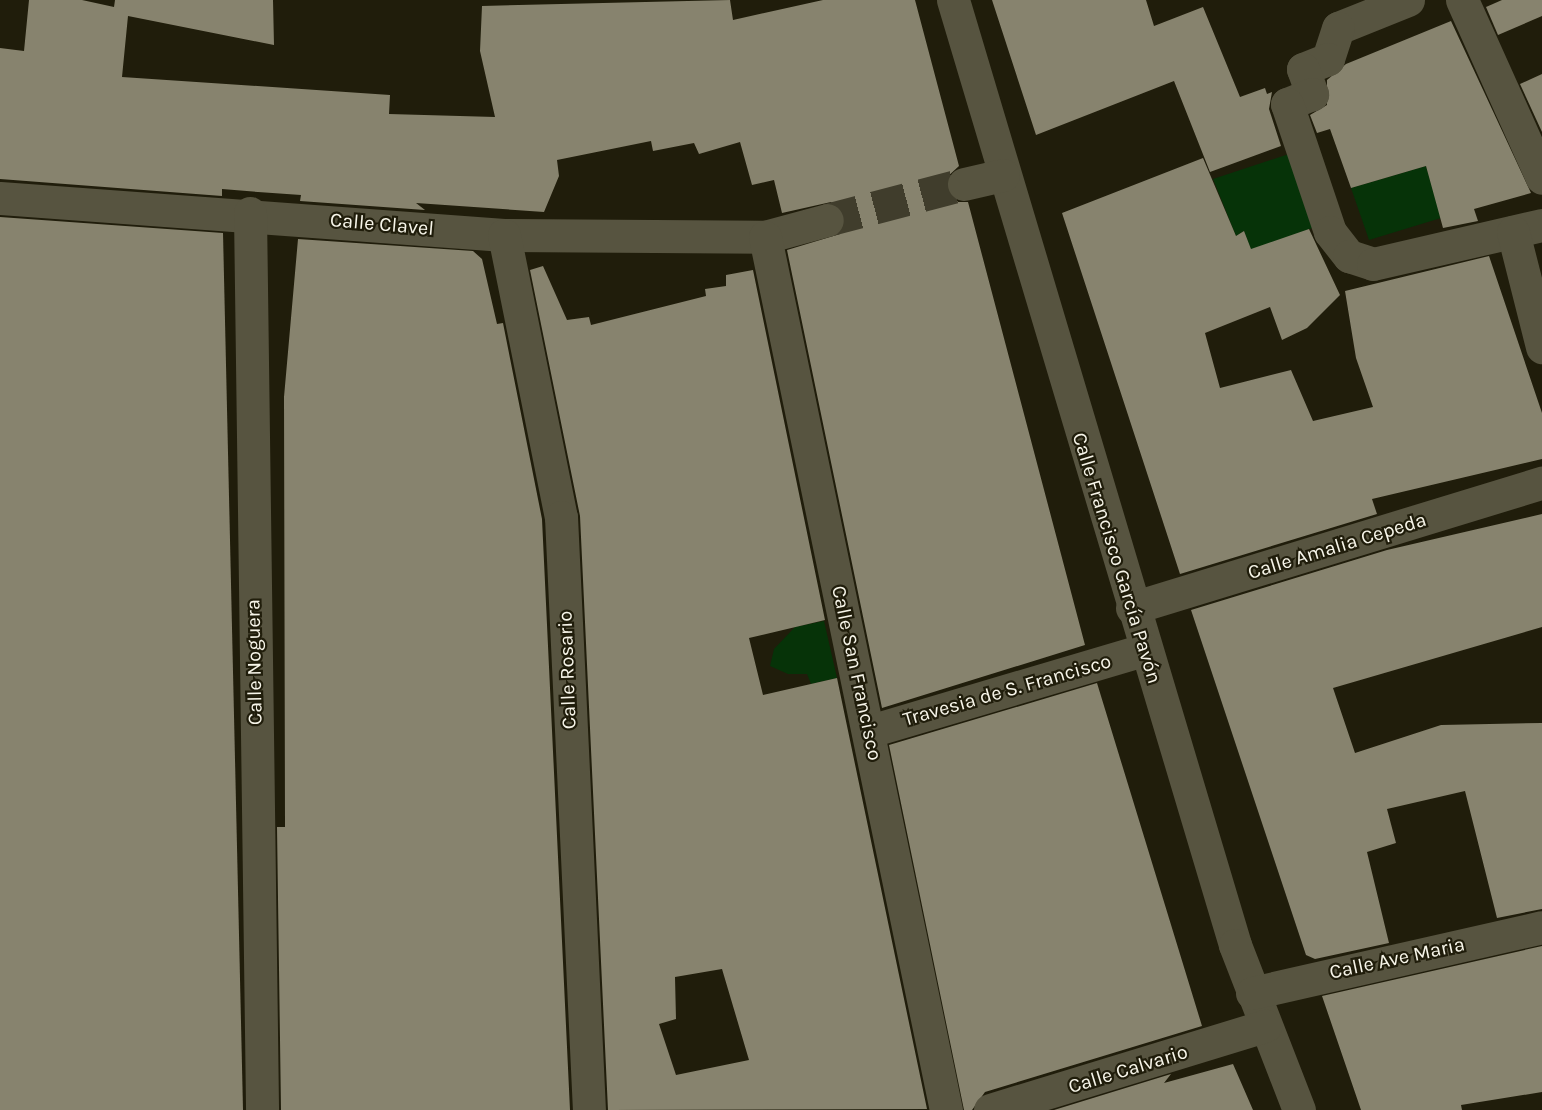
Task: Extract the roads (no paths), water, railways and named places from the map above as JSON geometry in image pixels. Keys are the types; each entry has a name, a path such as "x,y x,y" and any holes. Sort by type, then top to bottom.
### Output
{"street":[{"name":"Calle Francisco García Pavón","path":"953,0 1144,650 1252,993 1299,1110"},
{"path":"1408,0 1338,28 1328,59 1303,69 1312,94 1287,104 1330,232 1349,256 1373,264 1528,229 1542,347"},
{"path":"1462,0 1542,178"},
{"path":"964,184 1003,175"},
{"name":"Calle Clavel","path":"0,198 250,213 504,235 765,237 827,220"},
{"name":"Calle Noguera","path":"250,213 262,1110"},
{"name":"Calle Rosario","path":"504,235 561,517 589,1110"},
{"name":"Calle San Francisco","path":"765,237 870,730 946,1110"},
{"name":"Calle Amalia Cepeda","path":"1132,608 1542,483"},
{"name":"Travesia de S. Francisco","path":"870,730 1144,650"},
{"name":"Calle Ave Maria","path":"1252,993 1542,927"},
{"name":"Calle Calvario","path":"990,1110 1265,1026"}],"tunnel":[{"path":"827,220 964,184"}]}
